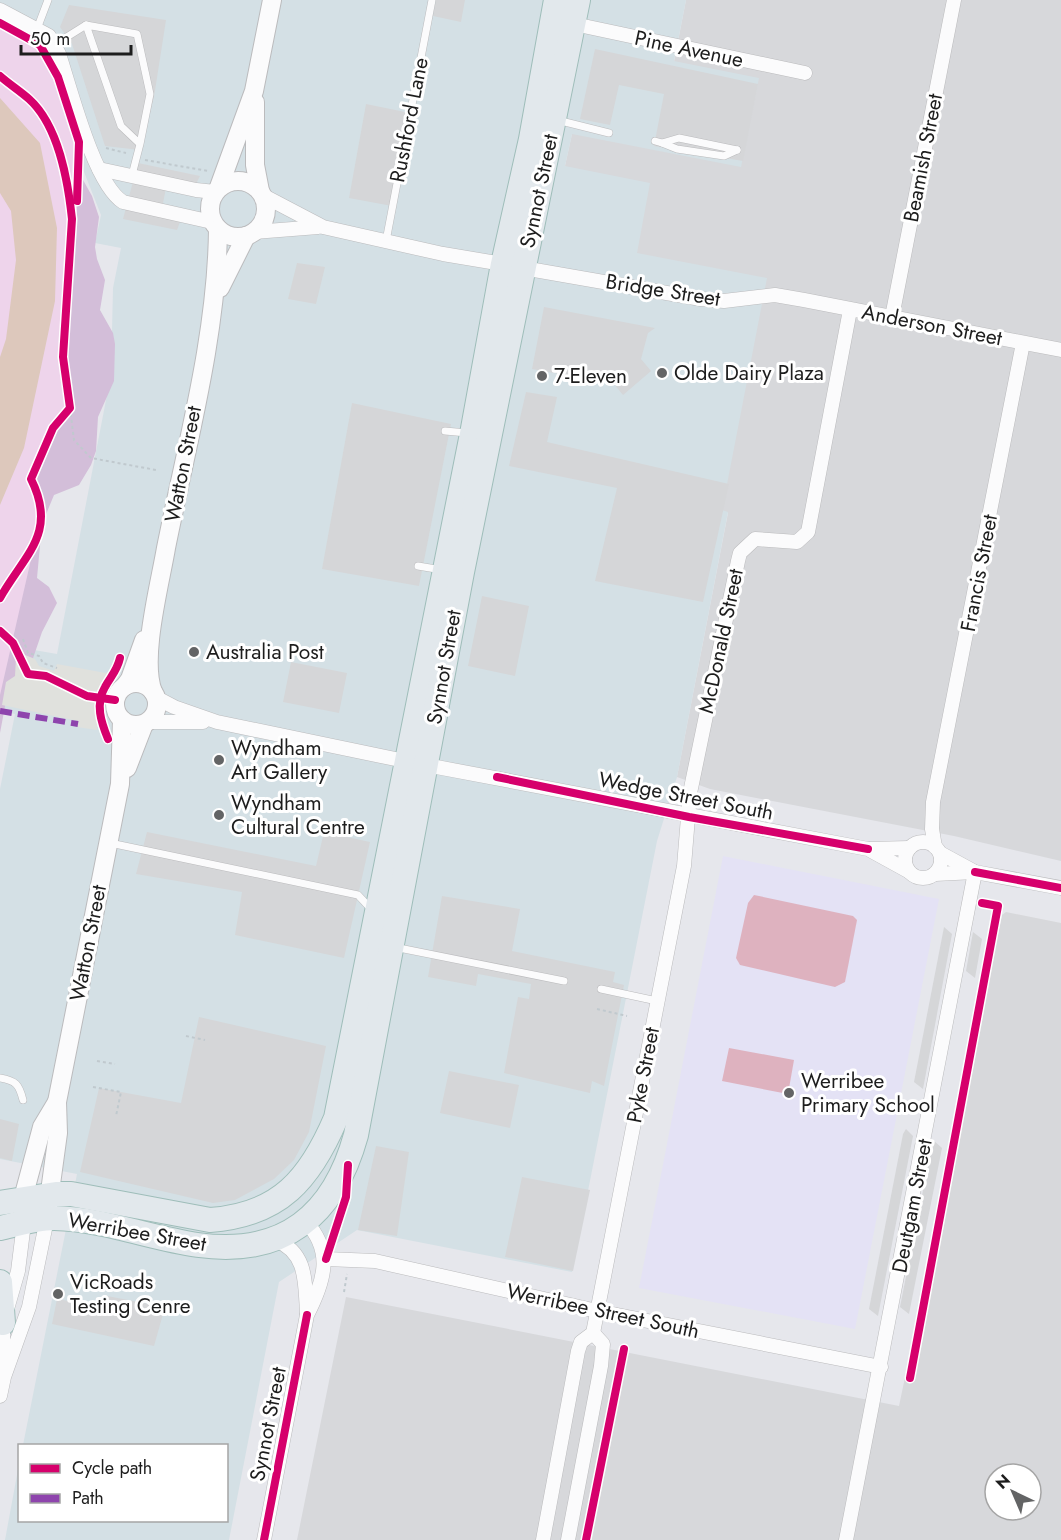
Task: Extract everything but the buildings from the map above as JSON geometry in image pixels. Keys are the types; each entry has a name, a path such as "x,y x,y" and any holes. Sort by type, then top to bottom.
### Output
{"highway":[{"name":"Synnot Street","path":"513,266 554,119 562,26 556,0"},
{"name":"Synnot Street","path":"282,1195 306,1175 321,1152 336,1118 380,946 513,266 531,139 562,26 578,0"},
{"name":"Synnot Street","path":"306,1222 332,1193 348,1165 356,1135 380,946 376,914 416,763"},
{"name":"Werribee Street","path":"11,1201 50,1194 71,1194 210,1220 230,1219 257,1211 282,1195"},
{"path":"257,1211 287,1214 306,1222"},
{"name":"Werribee Street","path":"0,1228 35,1221 83,1221 199,1245 239,1246 275,1240 306,1222"},
{"path":"0,1282 3,1323"}],"street":[{"path":"215,225 210,206 254,91 272,0"},
{"name":"Beamish Street","path":"892,316 954,0"},
{"path":"0,10 49,36 99,169 111,192 123,202 215,225 231,237 250,234 264,219 265,202 255,165 254,91"},
{"name":"Pine Avenue","path":"562,26 805,74"},
{"path":"99,169 196,190 217,190 236,181 245,182 261,193"},
{"name":"Bridge Street","path":"261,193 323,227 386,241 701,299 724,301 775,295 804,300"},
{"name":"Watton Street","path":"154,694 148,681 152,625 214,304 215,225"},
{"name":"Bridge Street","path":"250,234 323,227"},
{"name":"Watton Street","path":"214,304 234,257 250,234"},
{"name":"Anderson Street","path":"804,300 1061,350"},
{"name":"McDonald Street","path":"689,817 690,793 740,553 755,539 796,542 808,532 850,310"},
{"name":"Francis Street","path":"938,850 932,829 933,802 1023,343"},
{"name":"Watton Street","path":"124,686 130,679 152,625"},
{"path":"137,683 154,694 154,713 145,723 132,725 122,720 115,705 117,694 124,686 137,683"},
{"name":"Wedge Street South","path":"154,694 174,707 217,722 416,763 522,782 689,817 868,849 912,845"},
{"name":"Watton Street","path":"0,1396 3,1377 3,1323 35,1221 50,1194 54,1177 58,1133 57,1102 120,784 122,720"},
{"name":"Wedge Street South","path":"145,723 217,722"},
{"name":"Watton Street","path":"120,784 145,723"},
{"name":"Francis Street","path":"912,845 933,802"},
{"name":"Pyke Street","path":"543,1540 578,1351 581,1342 593,1333 684,866 689,817"},
{"path":"975,872 958,875 934,874 920,878 908,871 904,859 912,845 928,843 975,872 1061,888"},
{"name":"Wedge Street South","path":"868,849 908,871"},
{"path":"934,874 940,864 938,850"},
{"name":"Deutgam Street","path":"846,1540 975,872"},
{"name":"Watton Street","path":"35,1221 11,1201 42,1127 57,1102"},
{"name":"Watton Street","path":"3,1377 29,1308 35,1221"},
{"path":"306,1222 321,1241 326,1259"},
{"name":"Synnot Street","path":"275,1240 289,1247 301,1261 308,1315"},
{"name":"Werribee Street South","path":"326,1259 383,1264 597,1311 881,1367"},
{"name":"Synnot Street","path":"264,1540 308,1315 322,1286 326,1259"},
{"name":"Pyke Street","path":"568,1540 603,1348 600,1339 593,1333"},
{"path":"556,1474 579,1481"}],"lane":[{"path":"38,29 48,0"},
{"name":"Rushford Lane","path":"386,241 432,0"},
{"path":"54,45 86,25 136,34 150,94 132,175"},
{"path":"86,25 121,126 140,144"},
{"path":"554,119 609,133"},
{"path":"658,142 679,138 737,150"},
{"path":"445,430 480,436"},
{"path":"418,566 453,571"},
{"path":"108,842 358,895 376,914"},
{"path":"380,946 564,981"},
{"path":"601,989 658,1001"},
{"path":"0,1078 15,1081 20,1085 23,1100"}],"path":[{"path":"68,398 67,411 74,440 91,458 156,470"},
{"path":"21,635 28,653 39,656 43,663 59,671"},
{"path":"16,648 22,664"},
{"path":"597,1009 627,1016"},
{"path":"186,1036 205,1040"},
{"path":"97,1061 115,1064"},
{"path":"93,1087 121,1092 116,1116"},
{"path":"344,1292 349,1269"}],"shaded area":[{"path":"0,0 686,0 674,61 759,78 741,167 572,134 565,166 650,183 637,253 767,278 722,510 728,512 677,777 657,841 572,1272 357,1230 279,1282 229,1540 5,1540 18,1469 18,1522 228,1522 228,1444 23,1444 77,1174 0,1159 0,789 15,714 0,711 11,646 57,654 111,374 113,288 121,248 95,243 101,215 73,144 0,28"},
{"path":"436,0 465,0 461,22 433,16"},
{"path":"686,0 1061,0 1061,861 954,836 710,789 677,777 728,513 722,511 636,253 565,166 572,134 674,62"},
{"path":"69,5 166,20 154,97 140,150 105,146 72,44 60,27"},
{"path":"0,23 40,45 58,77 79,142 76,239 71,244 63,357 70,408 53,428 31,478 43,507 0,695"},
{"path":"595,49 758,84 743,161 654,146 664,94 619,85 610,125 580,119"},
{"path":"0,63 73,162 92,196 99,217 95,247 105,280 100,310 113,333 115,344 114,381 98,417 96,451 91,465 79,485 54,495 42,524 37,578 49,587 57,603 42,632 30,667 6,701 0,733"},
{"path":"0,98 40,143 57,228 55,301 24,448 0,505 0,357 6,339 16,260 11,211 0,193"},
{"path":"366,104 410,113 392,206 349,198"},
{"path":"138,163 200,176 192,192 166,188 162,208 184,211 177,230 123,219"},
{"path":"297,263 325,267 316,304 288,299"},
{"path":"544,307 655,328 648,333 641,359 651,371 623,395 614,384 532,369"},
{"path":"526,392 557,397 547,442 729,484 703,602 595,581 617,488 509,466"},
{"path":"352,403 451,424 419,586 322,569"},
{"path":"482,596 529,606 515,676 468,666"},
{"path":"25,655 35,659 39,666 54,671 57,664 111,674 102,685 97,700 97,730 77,727 78,721 2,705 6,682 15,676 16,658"},
{"path":"291,662 347,673 339,713 283,702"},
{"path":"147,832 316,866 324,832 370,842 344,958 235,935 242,892 136,874"},
{"name":"Werribee Primary School","path":"723,856 939,899 855,1329 639,1288"},
{"path":"754,895 853,916 857,920 845,982 835,987 740,965 736,958 748,903"},
{"path":"442,896 520,909 512,951 615,972 613,982 624,985 604,1086 592,1081 590,1093 504,1073 518,997 529,999 531,984 478,974 476,986 428,977"},
{"path":"1006,912 1061,923 1061,1540 297,1540 346,1297 899,1406 1002,915"},
{"path":"944,927 952,934 923,1089 914,1082"},
{"path":"973,932 982,939 975,978 966,971"},
{"path":"199,1017 326,1046 309,1132 294,1160 274,1179 235,1200 213,1203 80,1172 99,1088 181,1103"},
{"path":"729,1048 794,1060 788,1094 722,1081"},
{"path":"449,1071 519,1085 510,1128 440,1113"},
{"path":"0,1119 19,1124 12,1161 0,1158"},
{"path":"906,1129 913,1136 878,1316 869,1309 903,1134"},
{"path":"933,1140 942,1148 909,1314 900,1307"},
{"path":"376,1146 409,1152 397,1236 358,1230"},
{"path":"522,1177 590,1190 573,1271 505,1257"},
{"path":"107,1296 165,1307 154,1346 52,1324 57,1299 105,1307"}],"marked path":[{"path":"0,711 78,724"}],"cycle path":[{"path":"0,23 40,45 58,77 79,142 77,201"},
{"path":"0,76 29,99 48,124 65,171 72,219 63,357 70,408 53,428 31,479 41,514 40,529 28,555 0,598"},
{"path":"0,631 13,643 28,674 46,676 87,696 115,700"},
{"path":"108,739 101,720 100,700 120,658"},
{"path":"497,777 689,817 868,849"},
{"path":"975,872 1061,888"},
{"path":"910,1378 998,906 982,903"},
{"path":"326,1259 346,1197 348,1165"},
{"path":"264,1540 307,1315"},
{"path":"586,1540 624,1349"}],"place":[{"name":"Olde Dairy Plaza","path":"662,373"},
{"name":"7-Eleven","path":"542,376"},
{"name":"Australia Post","path":"194,652"},
{"name":"Wyndham Art Gallery","path":"219,760"},
{"name":"Wyndham Cultural Centre","path":"219,815"},
{"name":"Werribee Primary School","path":"789,1093"},
{"name":"VicRoads Testing Cenre","path":"58,1294"}]}
